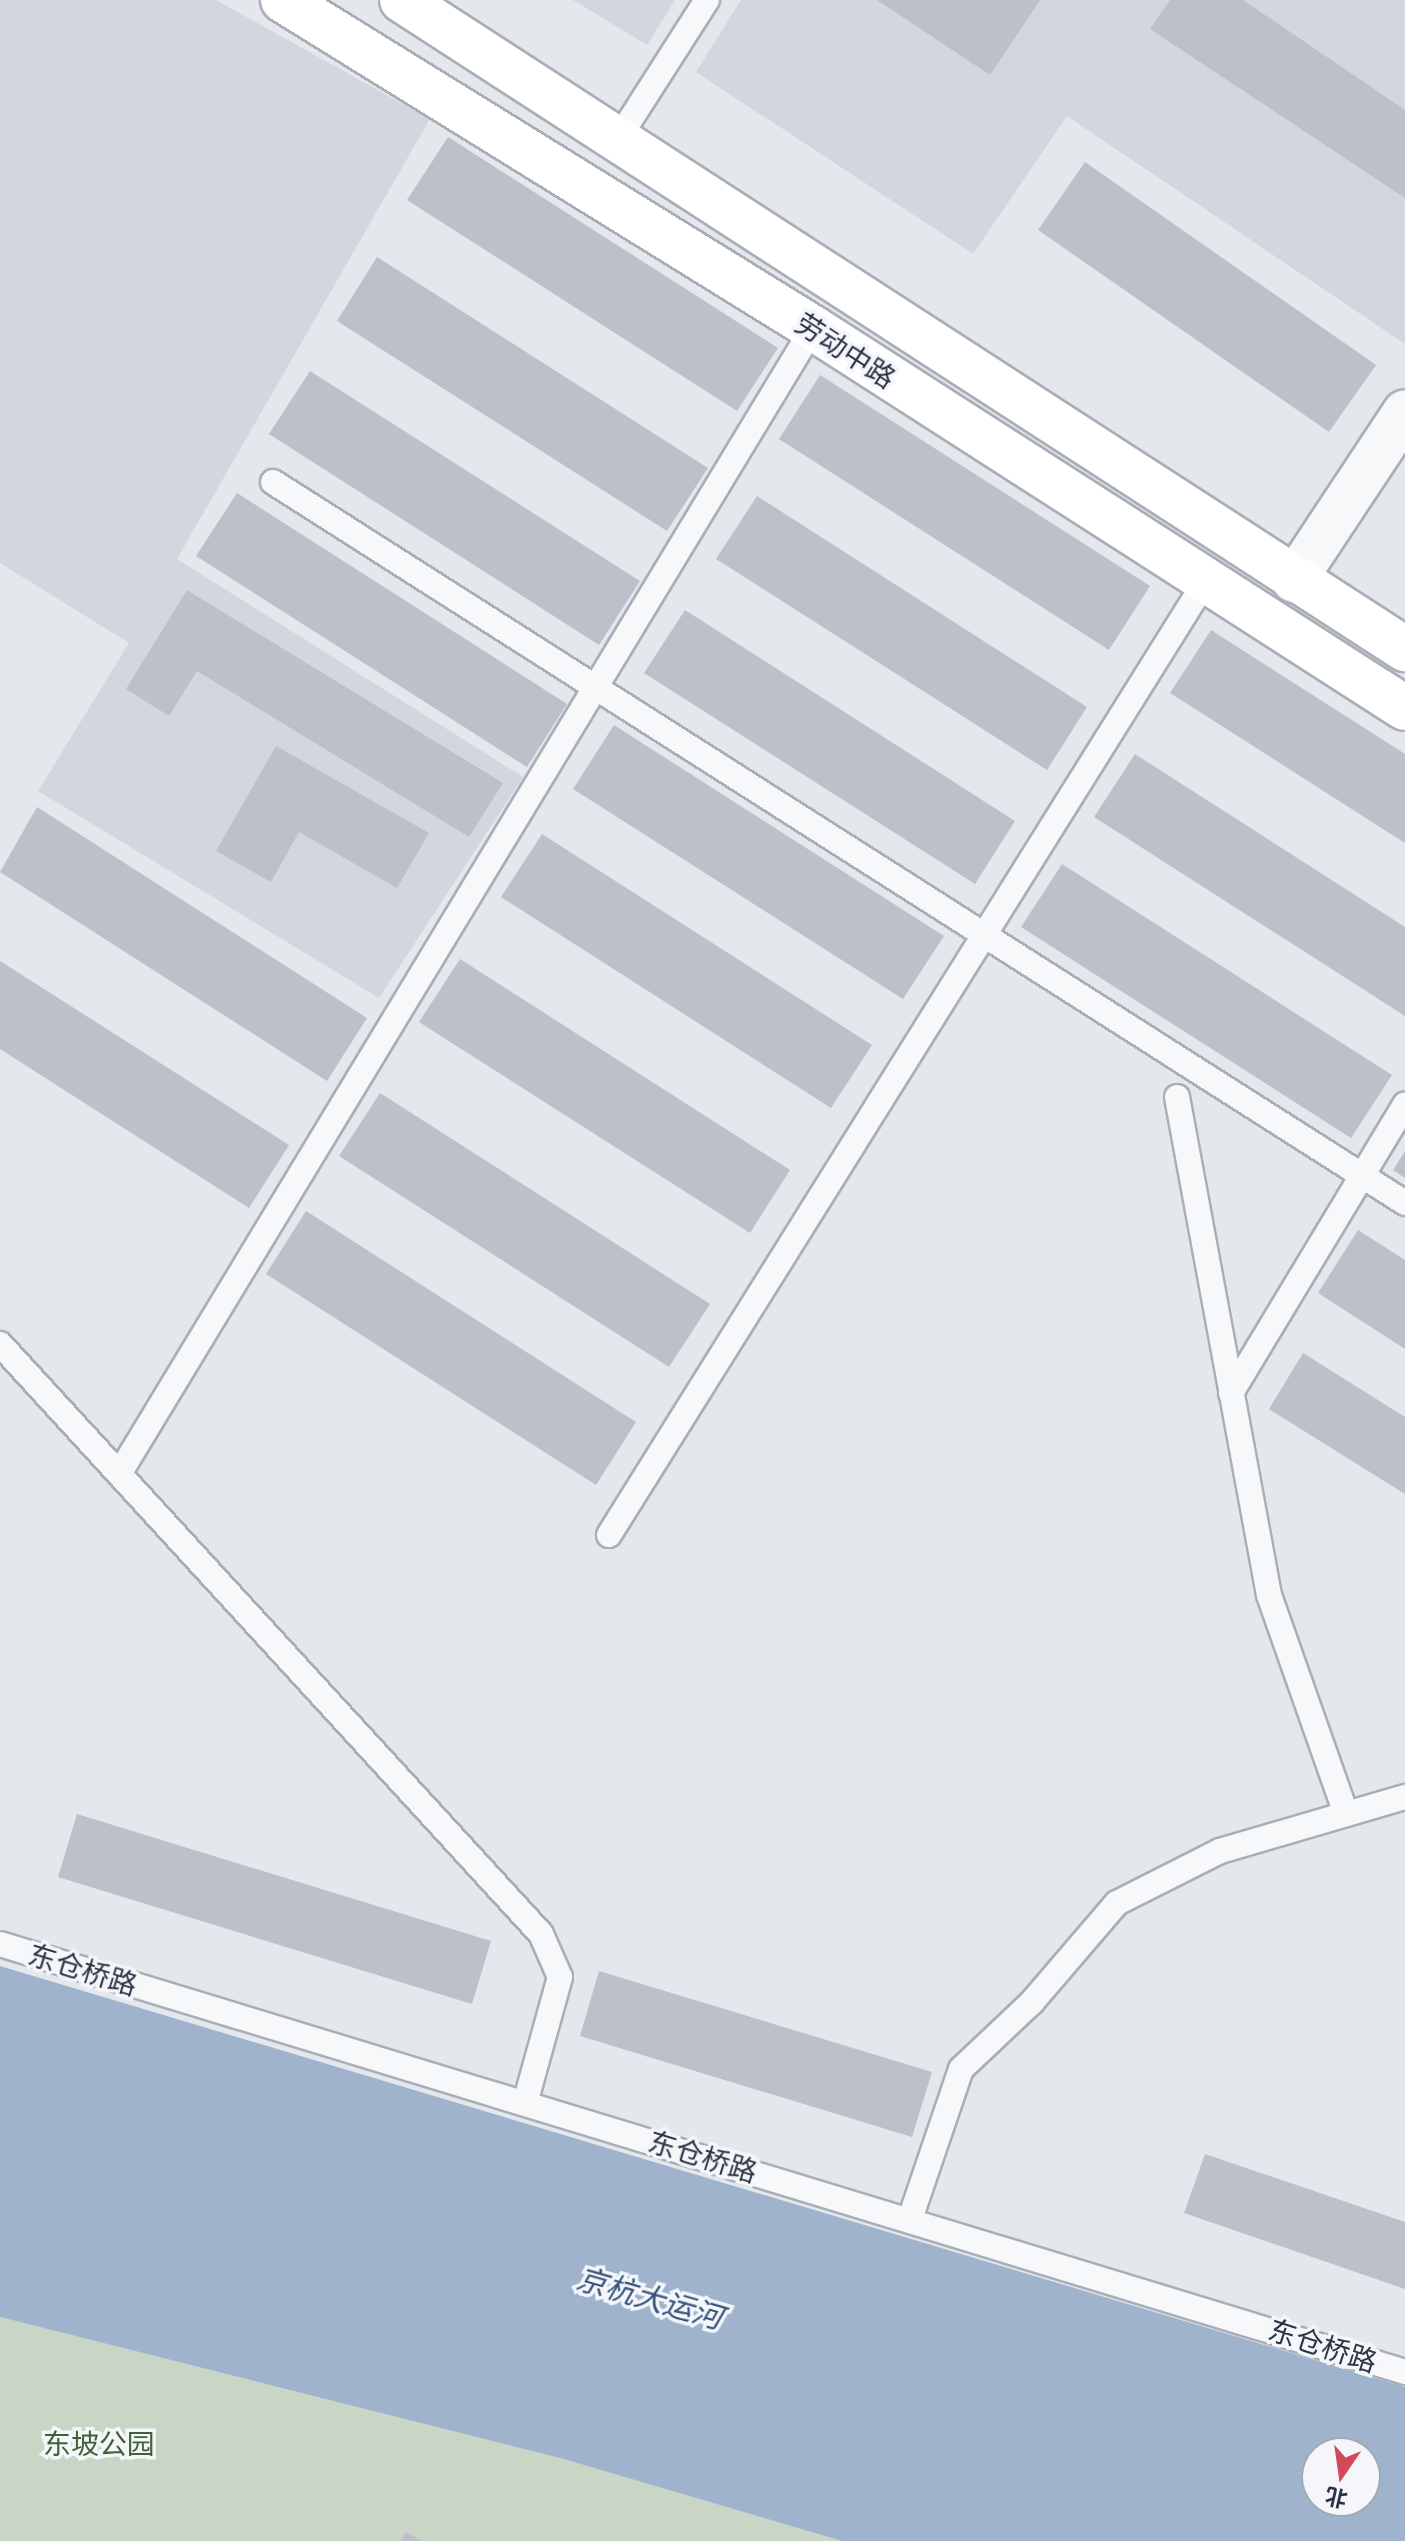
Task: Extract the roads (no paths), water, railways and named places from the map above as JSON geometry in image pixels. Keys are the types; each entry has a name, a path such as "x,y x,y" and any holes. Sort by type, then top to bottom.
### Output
{"main road":[{"name":"劳动中路","path":"283,0 813,328 1405,708"},
{"name":"劳动中路","path":"402,0 1405,649"}],"street":[{"path":"1294,580 1405,412"}],"lane":[{"path":"618,139 707,0"},
{"path":"119,1474 813,328"},
{"path":"273,482 1405,1203"},
{"path":"609,1535 1205,582"},
{"path":"1177,1097 1269,1595 1346,1814"},
{"path":"1231,1393 1360,1174 1405,1104"},
{"path":"0,1344 541,1934 560,1977 525,2103"},
{"path":"910,2219 961,2069 1032,2002 1117,1903 1220,1851 1405,1797"},
{"name":"东仓桥路","path":"0,1944 1405,2372"}],"water":[{"name":"京杭大运河","path":"0,1966 1405,2387 1405,2541 842,2541 560,2458 0,2317"}],"park label":[{"name":"东坡公园","path":"99,2443"}]}
